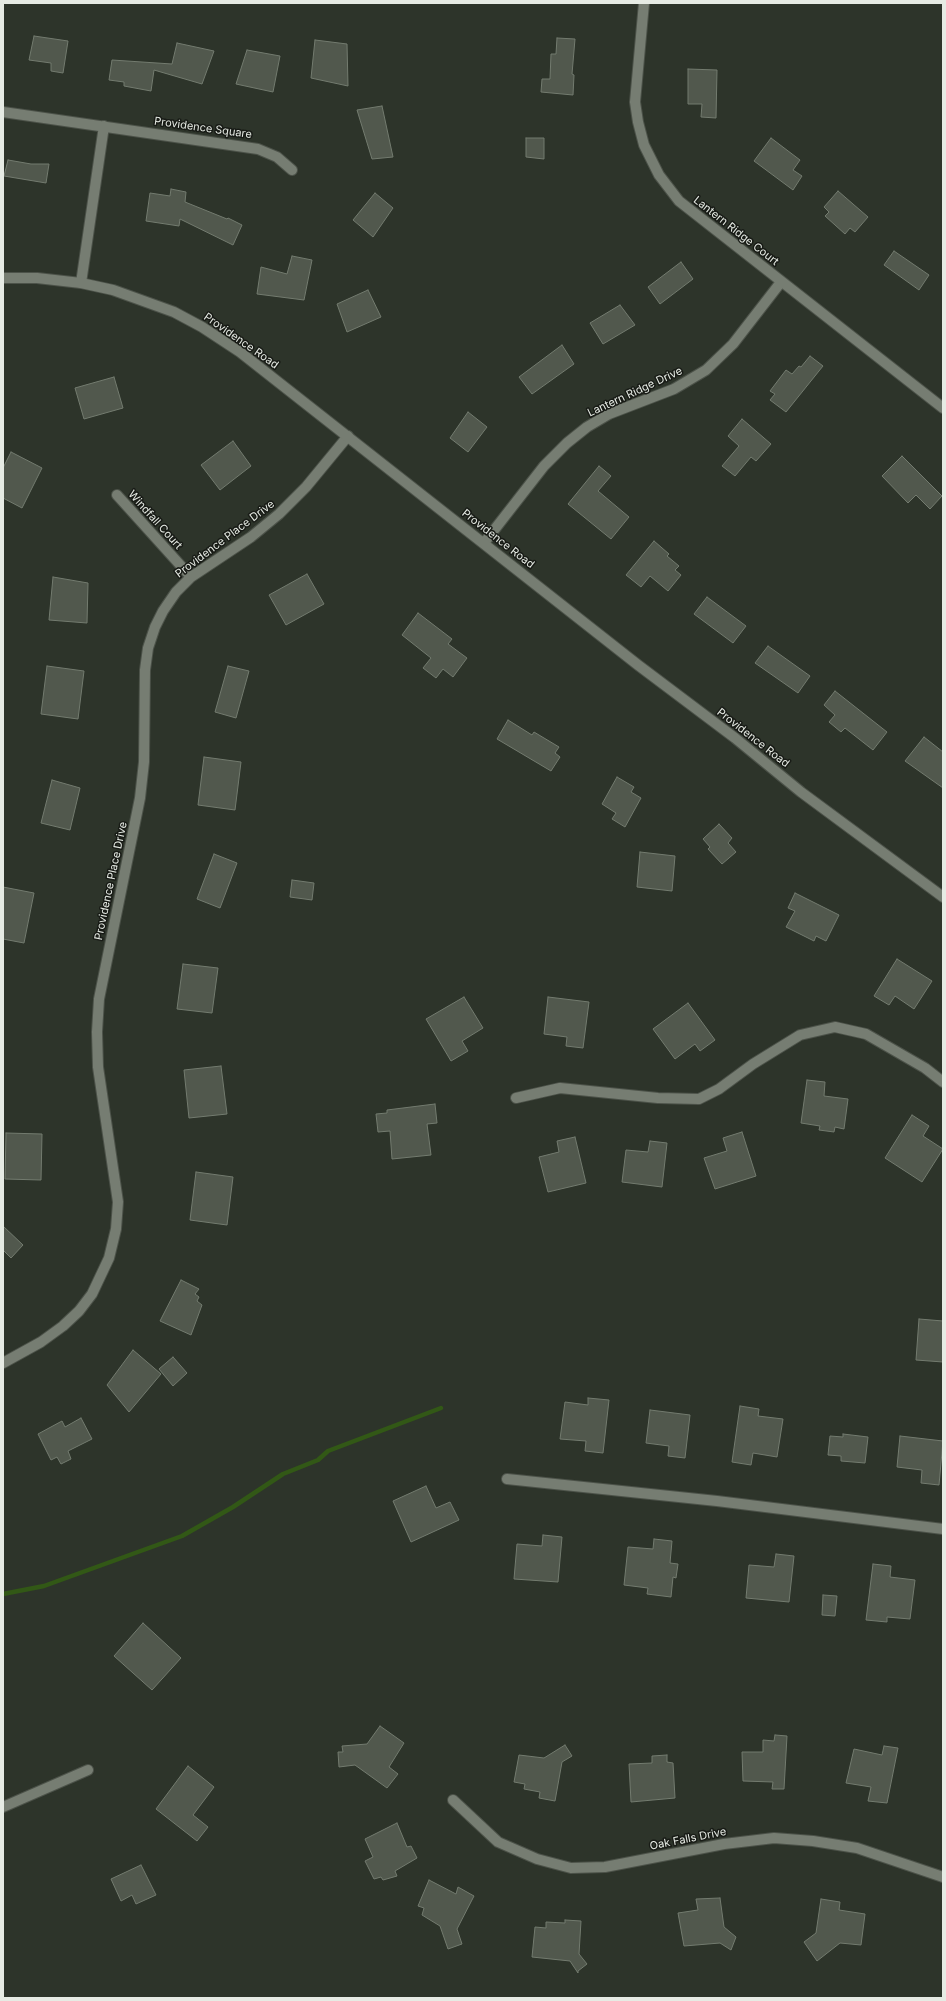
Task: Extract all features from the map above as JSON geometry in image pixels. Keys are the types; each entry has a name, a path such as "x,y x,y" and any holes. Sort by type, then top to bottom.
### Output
{"street":[{"name":"Lantern Ridge Court","path":"644,3 635,102 644,145 659,176 679,201 943,408"},
{"name":"Providence Square","path":"3,112 258,149 277,157 292,170"},
{"path":"81,283 104,126"},
{"name":"Providence Road","path":"3,278 38,278 81,283 113,290 174,312 202,327 240,352 801,792 943,897"},
{"name":"Lantern Ridge Drive","path":"484,543 544,466 567,443 587,427 609,414 674,389 706,370 733,344 781,282"},
{"name":"Providence Place Drive","path":"3,1363 41,1342 63,1326 78,1311 92,1294 110,1258 115,1236 118,1202 98,1067 97,1032 99,999 140,798 144,762 145,670 148,648 155,627 163,611 176,592 191,577 251,537 279,514 306,487 348,436"},
{"name":"Windfall Court","path":"117,496 191,577"},
{"path":"516,1098 560,1088 658,1098 699,1098 719,1089 753,1064 800,1035 835,1026 866,1034 925,1068 943,1082"},
{"path":"507,1479 717,1501 943,1530"},
{"path":"3,1807 88,1770"},
{"name":"Oak Falls Drive","path":"453,1800 498,1842 537,1859 571,1868 605,1867 724,1844 774,1838 813,1841 857,1848 943,1877"}],"building":[{"path":"34,36 68,41 63,73 51,71 51,63 29,60"},
{"path":"557,38 575,39 572,74 574,75 573,95 541,92 542,79 550,79 551,54 556,54"},
{"path":"315,40 347,44 348,86 311,78"},
{"path":"177,43 214,51 202,84 154,70 151,91 124,86 124,82 109,80 112,60 172,64"},
{"path":"247,50 280,56 273,92 236,84"},
{"path":"688,69 717,70 716,118 701,117 702,104 688,104"},
{"path":"382,106 393,157 372,159 357,110"},
{"path":"526,138 544,138 544,159 526,157"},
{"path":"771,138 800,160 793,170 802,176 793,190 754,161"},
{"path":"8,160 31,164 49,164 46,183 4,176"},
{"path":"171,189 186,192 185,202 227,219 228,218 242,225 233,245 180,219 179,226 146,221 150,193 170,196"},
{"path":"838,191 868,217 855,232 850,228 845,234 825,216 829,212 824,207"},
{"path":"375,193 393,208 373,237 353,220"},
{"path":"894,251 929,275 919,290 884,265"},
{"path":"292,256 312,260 304,300 257,294 261,267 287,274"},
{"path":"681,262 693,279 660,304 648,287"},
{"path":"368,290 381,317 347,332 337,304"},
{"path":"620,305 635,325 603,344 590,323"},
{"path":"562,345 574,364 532,394 519,377"},
{"path":"810,356 823,366 786,412 770,400 775,394 770,391 786,370 792,374 799,366 801,367"},
{"path":"114,377 123,408 84,419 75,388"},
{"path":"468,412 487,427 468,452 450,438"},
{"path":"742,419 771,444 756,461 751,457 735,476 722,466 739,446 728,436"},
{"path":"233,441 251,466 220,490 201,465"},
{"path":"11,452 42,468 22,508 3,498 3,468"},
{"path":"902,456 942,496 930,509 916,495 908,503 882,476"},
{"path":"599,466 611,476 598,491 629,517 611,539 568,504"},
{"path":"654,541 669,554 667,556 679,566 675,570 681,575 668,591 650,576 641,587 626,575"},
{"path":"307,574 324,604 286,625 269,595"},
{"path":"53,577 88,583 87,623 49,620"},
{"path":"707,597 746,626 733,643 694,614"},
{"path":"418,613 452,639 448,644 467,658 453,677 443,669 436,678 423,668 431,658 402,635"},
{"path":"768,646 810,676 798,693 755,663"},
{"path":"47,666 84,671 78,719 41,714"},
{"path":"228,666 249,671 236,718 215,712"},
{"path":"835,691 887,732 873,750 845,728 841,732 829,722 835,715 824,705"},
{"path":"508,720 532,735 534,732 559,747 555,753 560,757 551,771 497,739"},
{"path":"924,737 943,752 943,788 905,761"},
{"path":"204,757 241,762 235,810 198,805"},
{"path":"617,777 634,787 631,792 641,798 625,827 612,819 616,813 602,804"},
{"path":"52,780 80,788 70,830 41,823"},
{"path":"719,824 732,838 728,843 736,852 722,864 708,849 710,847 703,839"},
{"path":"640,852 675,856 672,891 637,887"},
{"path":"214,854 237,863 220,908 197,899"},
{"path":"292,880 314,883 312,900 290,897"},
{"path":"3,887 34,893 24,943 3,939"},
{"path":"795,893 839,915 826,941 816,936 814,941 786,927 795,911 788,908"},
{"path":"897,959 932,981 914,1009 895,996 889,1005 874,996"},
{"path":"183,964 218,968 212,1013 177,1009"},
{"path":"464,997 483,1028 462,1041 468,1051 451,1061 426,1019"},
{"path":"548,997 589,1002 583,1048 566,1046 567,1037 544,1034"},
{"path":"688,1003 715,1040 700,1051 695,1044 675,1059 653,1029"},
{"path":"221,1066 227,1114 189,1118 184,1070"},
{"path":"807,1080 825,1082 824,1096 848,1099 844,1129 835,1127 834,1132 819,1130 820,1126 801,1123"},
{"path":"435,1104 437,1123 427,1124 431,1155 392,1159 390,1131 378,1132 376,1114 387,1113 387,1110"},
{"path":"912,1115 929,1126 923,1136 943,1149 922,1182 885,1158"},
{"path":"742,1132 756,1176 715,1189 704,1158 727,1151 723,1138"},
{"path":"6,1133 42,1134 41,1180 5,1179"},
{"path":"575,1137 586,1183 548,1192 539,1157 559,1152 557,1141"},
{"path":"650,1141 667,1143 662,1187 622,1182 626,1150 648,1152"},
{"path":"196,1172 233,1177 227,1225 190,1220"},
{"path":"3,1226 23,1245 11,1258 3,1250"},
{"path":"181,1280 199,1289 195,1294 199,1297 197,1301 202,1305 191,1335 160,1321"},
{"path":"919,1319 943,1321 943,1362 916,1360"},
{"path":"133,1350 161,1374 129,1412 107,1385"},
{"path":"173,1357 187,1373 173,1386 159,1369"},
{"path":"588,1398 609,1400 603,1453 585,1451 586,1441 560,1439 565,1402 588,1405"},
{"path":"740,1406 759,1409 758,1416 783,1419 777,1457 753,1453 751,1465 732,1462"},
{"path":"650,1410 690,1415 685,1458 668,1456 669,1446 646,1443"},
{"path":"81,1418 92,1439 68,1451 71,1459 61,1464 57,1457 51,1460 38,1434 62,1421 65,1427"},
{"path":"843,1434 868,1437 865,1463 841,1461 841,1456 828,1455 830,1436 843,1437"},
{"path":"900,1436 943,1441 939,1485 921,1483 922,1470 897,1467"},
{"path":"426,1486 436,1508 450,1502 459,1520 411,1542 393,1501"},
{"path":"543,1535 562,1537 558,1582 514,1579 517,1544 542,1546"},
{"path":"654,1539 672,1541 670,1563 678,1564 676,1578 673,1577 671,1597 647,1594 648,1588 624,1585 628,1547 653,1549"},
{"path":"776,1554 794,1556 789,1602 746,1598 749,1565 774,1567"},
{"path":"873,1564 891,1566 890,1577 915,1580 910,1619 887,1617 887,1622 866,1620"},
{"path":"823,1595 837,1596 835,1616 822,1615"},
{"path":"143,1623 181,1658 152,1690 114,1656"},
{"path":"380,1726 404,1743 389,1767 398,1774 387,1788 355,1765 339,1767 338,1752 343,1752 342,1746 367,1744"},
{"path":"775,1735 787,1736 784,1789 772,1789 773,1782 743,1781 742,1752 763,1752 763,1740 774,1741"},
{"path":"565,1745 572,1756 562,1762 555,1801 539,1798 540,1792 524,1789 525,1784 514,1782 519,1755 544,1758"},
{"path":"884,1746 898,1748 887,1803 868,1801 871,1787 846,1783 854,1749 882,1755"},
{"path":"667,1755 667,1762 673,1763 675,1798 631,1802 629,1764 652,1763 652,1756"},
{"path":"188,1766 214,1787 193,1815 208,1827 197,1841 156,1809"},
{"path":"397,1823 407,1847 411,1846 417,1858 395,1871 397,1876 383,1880 381,1877 374,1879 365,1861 373,1857 365,1839"},
{"path":"141,1865 156,1895 136,1904 132,1895 121,1901 111,1879"},
{"path":"429,1880 456,1894 458,1887 474,1896 457,1929 462,1944 448,1949 440,1926 422,1915 424,1908 418,1906"},
{"path":"720,1898 724,1927 736,1937 731,1950 720,1943 684,1946 678,1913 698,1910 696,1899"},
{"path":"821,1899 840,1902 839,1910 865,1914 861,1945 840,1943 817,1961 804,1942 816,1933"},
{"path":"565,1920 581,1921 579,1954 587,1964 578,1971 578,1973 570,1961 532,1957 535,1927 546,1928 546,1922 565,1923"}],"waterway":[{"path":"3,1594 44,1586 182,1536 233,1507 283,1474 318,1460 328,1451 441,1408"}]}
